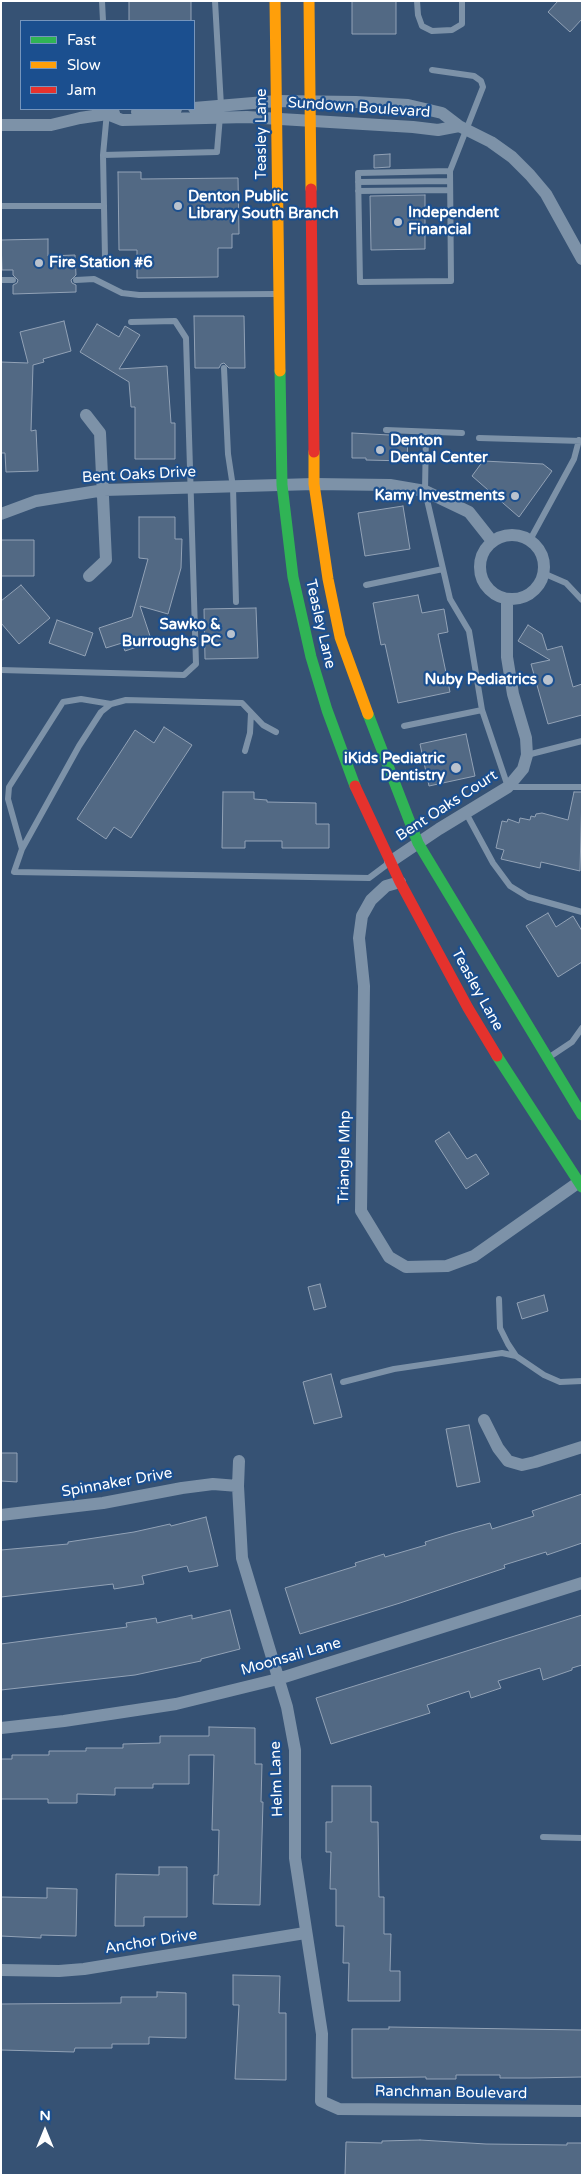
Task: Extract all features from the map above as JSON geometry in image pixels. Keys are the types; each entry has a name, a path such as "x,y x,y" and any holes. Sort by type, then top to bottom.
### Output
{"main road":[{"name":"Teasley Lane","path":"275,1 282,486 293,577 311,657 327,710 357,790 400,882 468,1008 512,1080 580,1184"},
{"name":"Teasley Lane","path":"309,1 314,484 328,579 340,637 418,843 582,1115"}],"street":[{"name":"Sundown Boulevard","path":"107,112 122,120 220,112 276,101 310,100 408,105 442,113 463,128 491,142 512,157 530,174 546,194 581,254"},
{"name":"Sundown Boulevard","path":"195,108 277,119 438,130 463,128"},
{"name":"Sundown Boulevard","path":"1,125 51,125 107,112 153,110"},
{"path":"86,415 100,433 106,560 89,576"},
{"path":"282,486 314,484 390,485 425,491 468,512 492,541"},
{"name":"Bent Oaks Drive","path":"1,514 36,501 104,490 282,486"},
{"path":"516,535 530,540 538,548 544,564 544,573 538,586 529,594 518,598 507,599 491,592 484,583 480,572 480,560 484,550 492,541 499,537 516,535"},
{"path":"507,599 507,657 512,694 526,738 527,755"},
{"name":"Bent Oaks Court","path":"390,862 508,787 523,770 527,755"},
{"name":"Triangle Mhp","path":"400,882 386,886 372,900 362,916 360,938 364,986 361,1211 389,1257 406,1266 447,1266 474,1256 580,1184"},
{"path":"484,1420 498,1448 508,1461 522,1464 535,1462 582,1448"},
{"name":"Helm Lane","path":"239,1461 238,1486 242,1558 287,1707 295,1750 296,1858 322,2034 321,2101"},
{"name":"Spinnaker Drive","path":"1,1515 27,1514 103,1503 213,1484 238,1486"},
{"name":"Moonsail Lane","path":"1,1728 64,1721 176,1704 278,1679 582,1583"},
{"name":"Anchor Drive","path":"1,1970 59,1971 84,1969 306,1933"},
{"name":"Ranchman Boulevard","path":"321,2101 340,2109 582,2111"}],"lane":[{"path":"102,1 103,20"},
{"path":"104,155 217,152 220,112 215,1"},
{"path":"417,1 418,14 422,26 432,31 452,30 462,24 462,1"},
{"path":"432,70 474,76 481,81 483,87 463,128 450,171 451,281 360,282 358,173 450,171"},
{"path":"104,258 104,155 107,112"},
{"path":"358,182 450,181"},
{"path":"358,191 450,190"},
{"path":"1,206 104,206"},
{"path":"76,280 94,279 122,293 139,296 278,294"},
{"path":"1,280 13,280"},
{"path":"1,670 184,675 196,664 186,338 175,321 131,322"},
{"path":"224,368 228,454 233,487 236,602"},
{"path":"386,430 462,433"},
{"path":"426,432 425,491 450,599 469,631 482,710 508,787 582,787"},
{"path":"479,438 580,440 574,459 530,540"},
{"path":"366,585 443,568"},
{"path":"544,573 566,582 582,600"},
{"path":"22,850 8,799 9,787 63,702 82,699 112,704"},
{"path":"276,732 263,725 242,703 126,700 112,704 101,712 79,746 22,850 14,872 369,878 390,862"},
{"path":"404,726 482,710"},
{"path":"245,751 250,733 251,713"},
{"path":"527,755 582,741"},
{"path":"466,813 493,863 510,886 528,897 582,912"},
{"path":"547,1058 572,1042 582,1028"},
{"path":"499,1299 500,1328 516,1356 544,1376 560,1382 582,1381"},
{"path":"343,1382 394,1369 489,1353 516,1356"},
{"path":"543,1837 582,1838"}],"building":[{"path":"129,1 191,1 191,20 129,20"},
{"path":"352,1 396,1 396,34 352,34"},
{"path":"558,1 582,1 582,19 570,32 548,12"},
{"path":"390,154 390,167 374,168 374,155"},
{"name":"Denton Public Library South Branch","path":"118,172 141,172 141,179 238,178 239,234 232,234 232,248 218,248 218,277 137,278 137,250 119,250"},
{"name":"Independent Financial","path":"425,195 425,249 371,250 370,196"},
{"name":"Fire Station #6","path":"48,239 48,256 75,255 76,275 71,280 76,285 76,292 13,294 13,285 18,280 13,275 13,270 2,270 1,240"},
{"path":"194,316 244,316 245,368 229,368 224,363 219,368 195,368"},
{"path":"64,321 71,351 43,359 44,362 33,365 31,431 36,430 38,471 6,472 5,453 1,453 1,362 28,363 20,332"},
{"path":"97,324 119,337 125,326 140,335 119,369 167,366 171,423 175,423 175,459 135,459 135,407 131,407 129,382 80,352"},
{"name":"Denton Dental Center","path":"352,433 408,436 407,461 352,458"},
{"name":"Kamy Investments","path":"483,461 543,464 552,471 519,517 472,476"},
{"path":"403,506 410,549 365,556 358,513"},
{"path":"139,517 175,517 175,539 182,539 181,568 168,614 140,606 152,642 125,651 122,643 106,648 99,628 132,617 148,559 139,558"},
{"path":"1,540 34,540 34,576 1,576"},
{"path":"21,585 50,618 19,644 1,623 1,601"},
{"path":"418,595 422,613 444,609 448,632 438,634 450,692 398,703 385,644 381,645 373,603"},
{"name":"Sawko & Burroughs PC","path":"256,608 258,658 205,659 204,609"},
{"path":"57,620 93,633 85,656 49,643"},
{"path":"528,625 542,634 547,650 562,646 573,687 582,684 582,715 548,724 531,664 550,660 518,641"},
{"path":"164,727 192,745 131,838 114,827 106,839 77,819 135,730 154,743"},
{"path":"466,734 475,776 429,786 420,744"},
{"path":"223,792 254,792 254,799 267,800 267,802 316,803 316,824 329,824 329,848 282,848 282,841 245,841 245,848 222,848"},
{"path":"574,792 582,792 580,871 541,862 540,868 501,859 504,850 496,848 502,821 507,822 508,819 519,823 520,818 530,820 531,816 535,817 536,814 542,813 568,820"},
{"path":"548,913 556,927 573,916 582,931 582,962 558,977 526,926"},
{"path":"449,1132 467,1159 476,1154 489,1174 466,1189 435,1141"},
{"path":"320,1284 326,1307 314,1310 308,1287"},
{"path":"544,1295 548,1311 522,1319 517,1303"},
{"path":"331,1374 342,1417 314,1424 303,1382"},
{"path":"469,1425 480,1482 457,1487 446,1429"},
{"path":"1,1453 17,1453 17,1482 1,1481"},
{"path":"582,1494 582,1543 547,1555 546,1552 504,1565 505,1568 300,1634 285,1588 356,1566 355,1563 384,1554 385,1557 426,1545 425,1542 454,1533 490,1523 492,1529 534,1516 532,1511"},
{"path":"206,1517 218,1566 189,1572 187,1566 142,1576 144,1584 114,1589 113,1584 1,1597 1,1550 68,1544 68,1542 134,1532 170,1524 171,1526"},
{"path":"230,1610 240,1649 201,1659 201,1661 135,1675 1,1690 1,1644 127,1627 126,1623 156,1618 157,1623 192,1615 192,1619"},
{"path":"582,1615 582,1665 543,1680 540,1668 498,1681 501,1688 471,1698 469,1691 427,1705 430,1713 331,1744 316,1698"},
{"path":"209,1727 255,1728 255,1764 262,1764 261,1802 263,1802 260,1905 213,1904 214,1875 218,1875 219,1830 212,1830 214,1755 189,1755 189,1784 153,1784 153,1788 115,1788 115,1795 77,1794 77,1803 48,1803 48,1799 1,1799 1,1759 12,1759 12,1755 49,1755 49,1751 86,1751 86,1748 123,1748 123,1744 160,1743 160,1736 209,1736"},
{"path":"332,1786 371,1786 371,1822 378,1822 379,1897 384,1897 384,1934 391,1934 390,1971 400,1971 400,2001 348,2001 349,1963 343,1963 344,1926 336,1926 336,1889 330,1889 331,1852 326,1852 326,1822 332,1822"},
{"path":"159,1867 187,1867 187,1917 144,1917 144,1926 115,1926 116,1874 159,1875"},
{"path":"47,1888 77,1889 76,1936 41,1935 41,1938 1,1936 1,1897 47,1898"},
{"path":"233,1975 280,1976 279,2013 286,2013 286,2080 235,2079 239,2005 233,2005"},
{"path":"157,1992 186,1993 186,2038 149,2037 149,2044 112,2044 112,2048 75,2048 74,2052 1,2050 1,2004 121,2003 121,1997 157,1997"},
{"path":"389,2027 582,2030 582,2077 500,2078 500,2075 456,2075 456,2079 426,2079 426,2077 352,2078 352,2029 389,2029"},
{"path":"420,2140 486,2144 567,2145 567,2143 582,2143 582,2175 345,2175 346,2142 382,2143 382,2141"}],"traffic: fast":[{"path":"280,371 282,485 293,577 311,657 327,710 355,786"},
{"path":"368,714 418,843 582,1115"},
{"path":"497,1056 582,1187"}],"traffic: slow":[{"path":"275,1 280,371"},
{"path":"309,1 311,189"},
{"path":"314,452 314,484 328,579 340,637 368,714"}],"traffic: jam":[{"path":"311,189 314,452"},
{"path":"355,786 400,882 468,1008 497,1056"}],"place":[{"name":"Denton Public Library South Branch","path":"178,206"},
{"name":"Independent Financial","path":"398,222"},
{"name":"Fire Station #6","path":"39,263"},
{"name":"Denton Dental Center","path":"380,450"},
{"name":"Kamy Investments","path":"515,496"},
{"name":"Sawko & Burroughs PC","path":"231,634"},
{"name":"Nuby Pediatrics","path":"548,680"},
{"name":"iKids Pediatric Dentistry","path":"456,768"}]}
